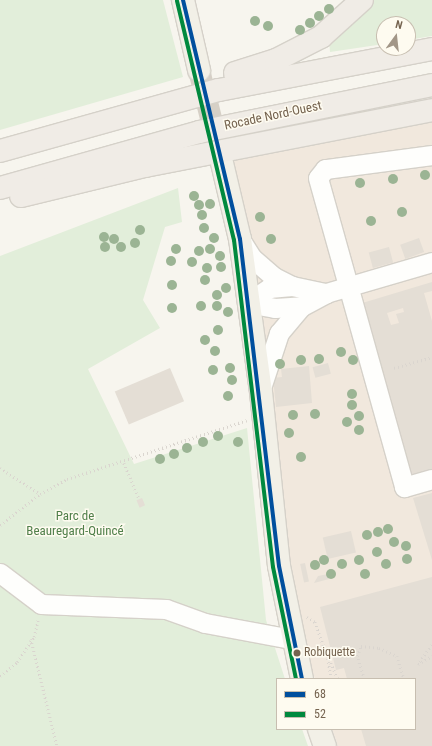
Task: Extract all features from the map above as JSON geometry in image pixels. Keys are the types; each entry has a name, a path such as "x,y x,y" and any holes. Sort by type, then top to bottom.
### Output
{"highway":[{"path":"133,112 184,87 249,69 300,48 321,37 362,0"},
{"path":"0,151 133,112 254,82 432,49"},
{"name":"Rocade Nord-Ouest","path":"0,188 87,161 235,123 432,85"},
{"path":"0,201 145,166 432,110"}],"main road":[{"path":"183,0 199,70"},
{"path":"222,163 240,239 247,303 261,390 278,566 291,639 302,678"},
{"path":"319,730 325,746"}],"street":[{"path":"432,155 320,172 318,178 346,287 404,487 432,479"},
{"path":"240,239 262,267 292,286"},
{"path":"261,390 272,348 286,323 302,306 326,293 432,262"},
{"path":"247,303 269,288 292,286 326,293"},
{"path":"247,303 275,308 302,306"},
{"path":"0,573 41,604 166,609 205,623 291,639"}],"path":[{"path":"394,368 432,357"},
{"path":"0,525 40,494 85,472 124,463 250,420"},
{"path":"124,463 139,499"},
{"path":"0,468 40,494"},
{"path":"0,676 17,662 31,638 41,604"},
{"path":"303,617 315,622 338,678"},
{"path":"31,638 57,746"},
{"path":"364,678 357,656 362,646 379,648 397,656 404,678"},
{"path":"432,646 418,664 432,656"},
{"path":"321,653 341,648"},
{"path":"326,652 331,678"}],"shaded area":[{"path":"432,117 432,746 338,746 332,730 416,730 416,678 315,678 307,657 283,520 260,300 228,159"}],"green space":[{"path":"0,0 163,0 183,77 0,130"},
{"path":"371,0 432,0 432,36 416,39 416,16 376,16 376,45 330,52 329,38"},
{"name":"Parc de Beauregard-Quincé","path":"178,188 182,222 165,227 143,300 160,328 88,369 134,464 247,428 266,620 285,678 276,678 276,730 302,730 308,746 0,746 0,256"}],"building":[{"path":"419,238 424,252 405,259 400,245"},
{"path":"389,247 393,262 373,268 369,252"},
{"path":"432,282 432,291 424,293 432,321 432,472 411,478 359,304","holes":["403,308 404,312 396,314 399,323 391,325 387,313"]},
{"path":"328,363 331,374 315,378 313,367"},
{"path":"309,366 312,403 276,407 273,378 282,377 281,369"},
{"path":"170,368 184,401 129,425 115,391"},
{"path":"432,493 432,560 413,498"},
{"path":"142,498 145,505 140,508 136,500"},
{"path":"351,531 356,552 328,559 323,538"},
{"path":"305,563 309,582 304,583 300,564"},
{"path":"328,574 329,579 314,583 318,576"},
{"path":"432,577 432,746 366,746 361,730 416,730 416,678 347,678 344,668 336,670 320,607"}],"tunnel":[{"path":"199,70 222,163"}],"transit line":[{"name":"68","path":"183,0 240,239 279,566 302,678"},
{"name":"52","path":"177,1 234,240 273,567 296,678"}],"place":[{"name":"Robiquette","path":"297,653"}]}
